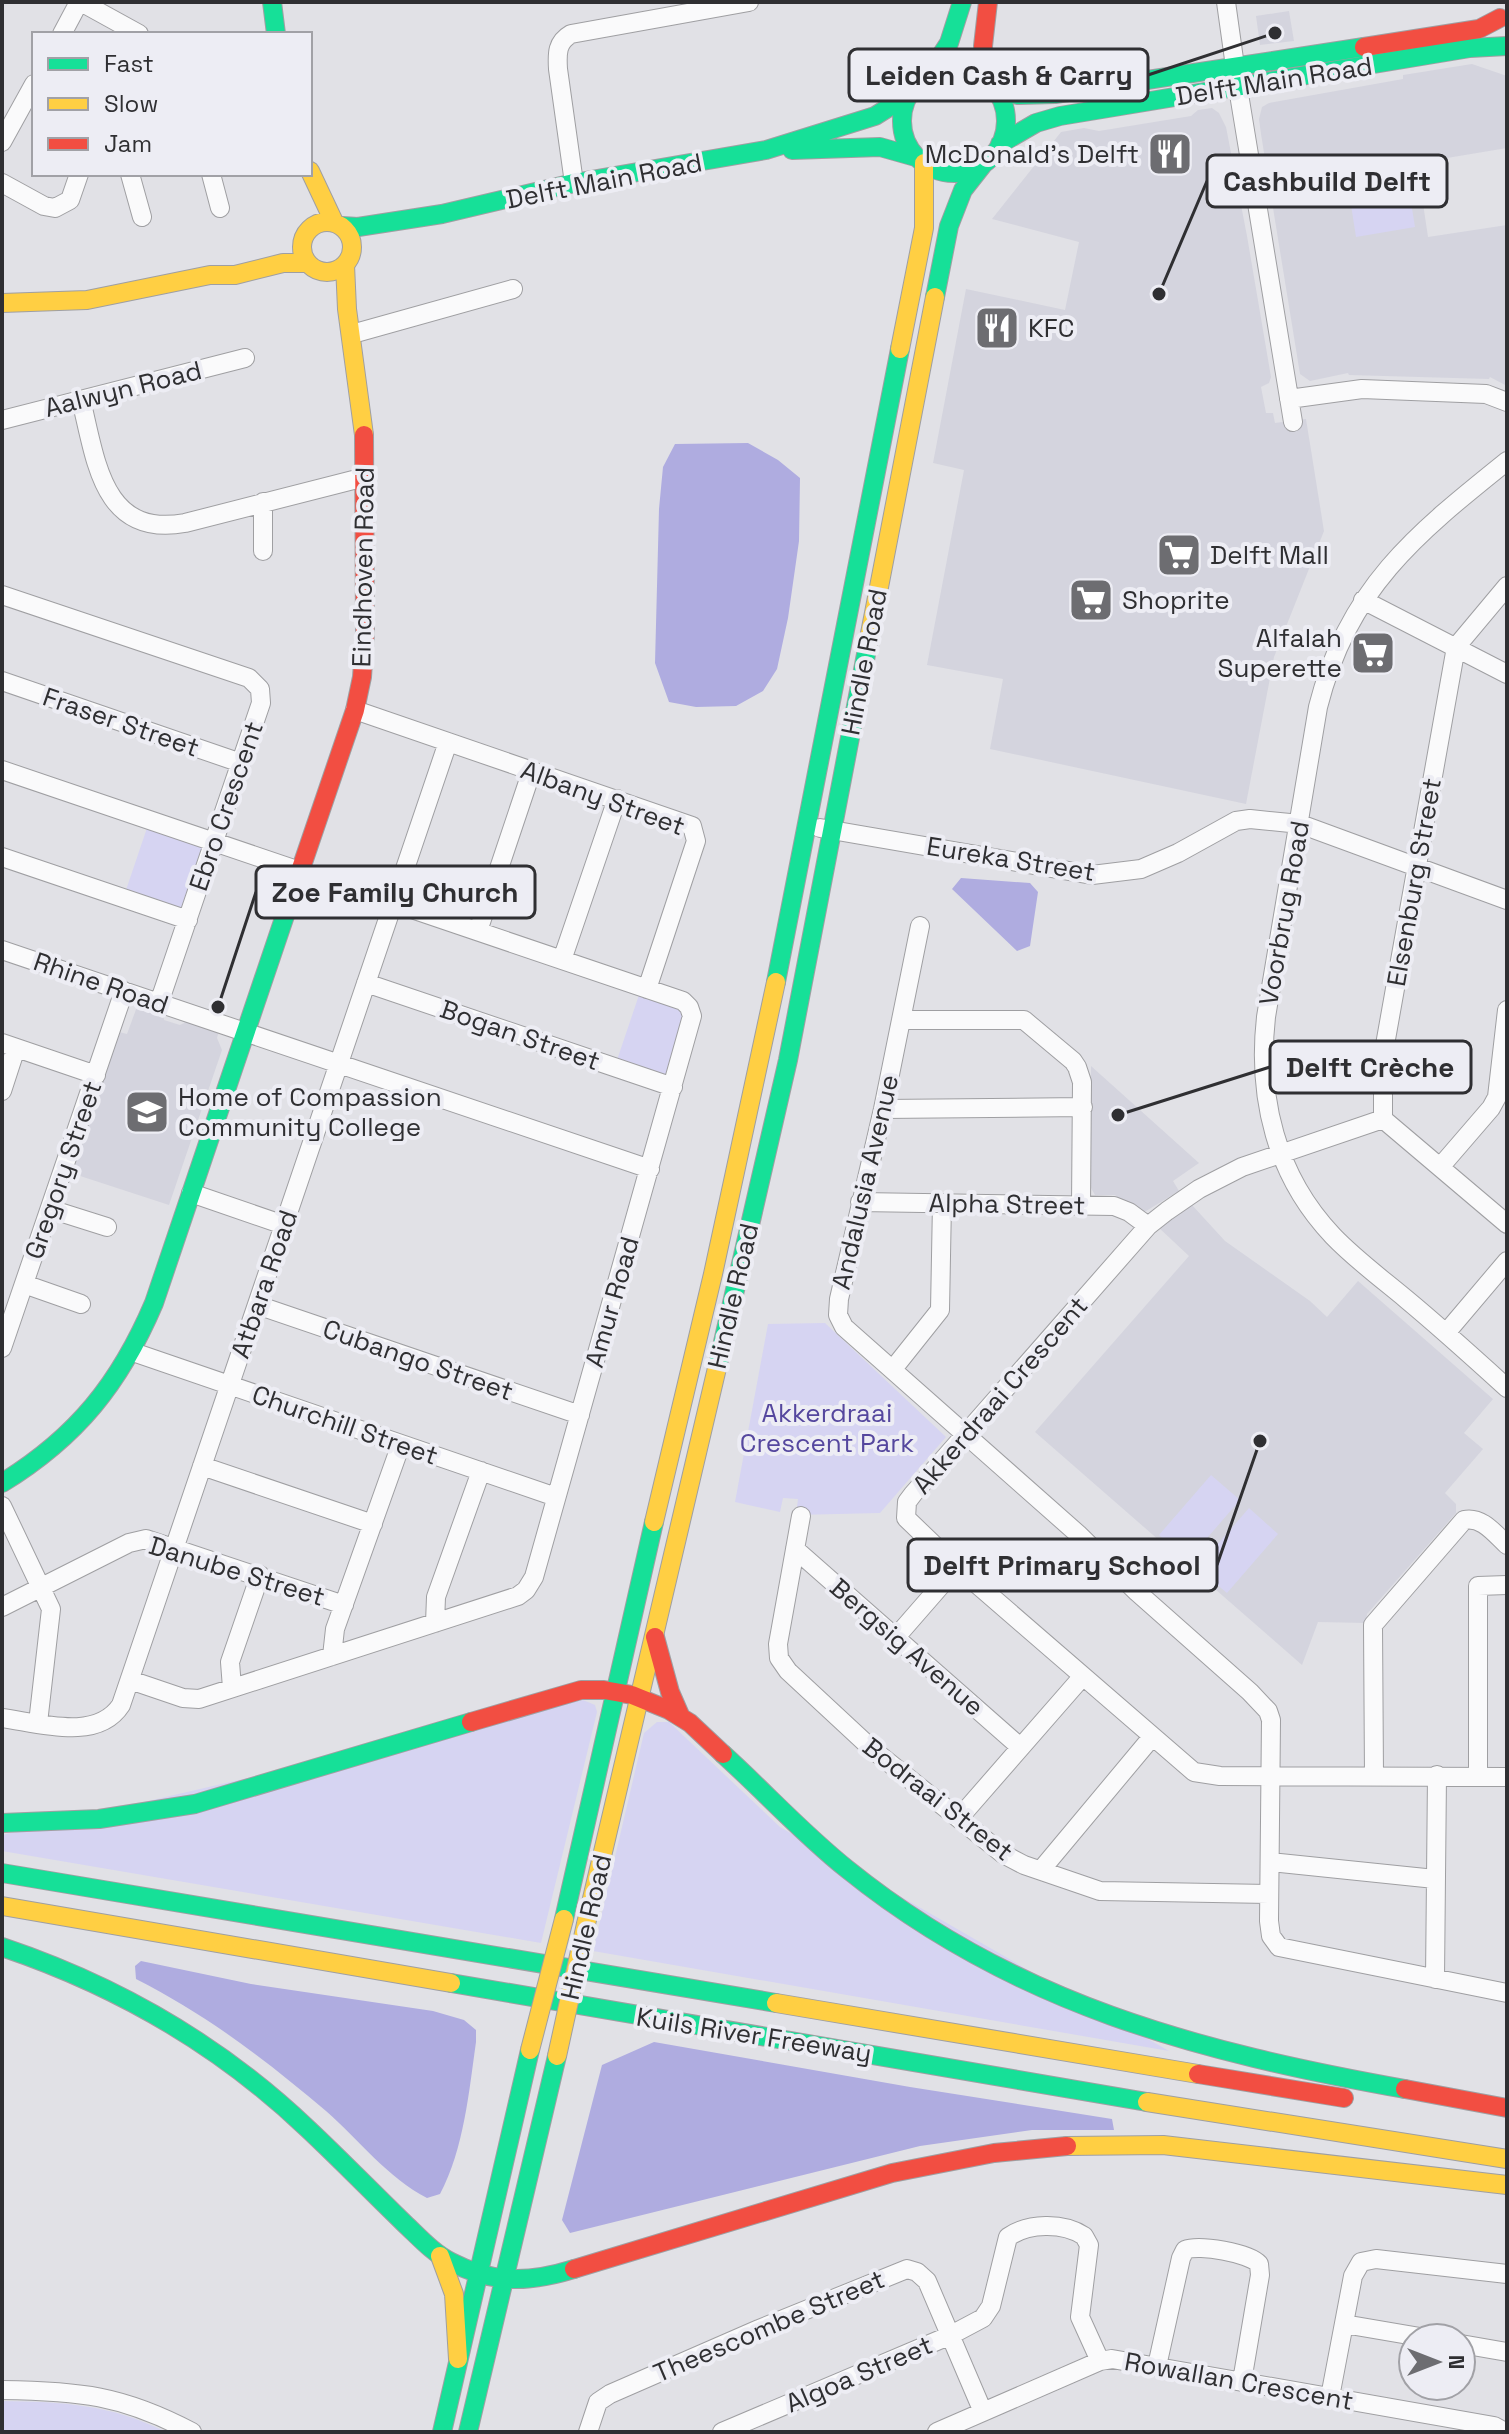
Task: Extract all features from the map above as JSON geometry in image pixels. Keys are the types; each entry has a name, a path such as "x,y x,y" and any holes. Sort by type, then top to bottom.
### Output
{"main road":[{"path":"272,2 276,32"},
{"path":"962,2 952,40 944,56 910,94 903,121 904,134 921,161 941,171 960,173 985,162 1000,144 1005,130 1006,116 1002,102 990,84 983,46 988,2"},
{"path":"1504,13 1499,32 1507,46"},
{"name":"Delft Main Road","path":"990,84 1018,95 1043,95 1479,29 1504,13"},
{"name":"Delft Main Road","path":"1000,144 1036,123 1060,116 1470,48 1507,46"},
{"path":"926,78 940,71 956,69 971,72 990,84"},
{"name":"Delft Main Road","path":"338,224 358,227 442,214 574,183 766,150 875,116 910,94"},
{"name":"Delft Main Road","path":"766,150 880,147 921,161"},
{"name":"Hindle Road","path":"442,2432 717,1259 776,984 924,228 926,195 921,161"},
{"name":"Hindle Road","path":"468,2432 788,1060 949,226 963,190 985,162"},
{"path":"2,303 87,300 210,275 235,275 283,263 332,272 348,262 352,241 338,224 312,175"},
{"path":"305,176 310,212 302,249 312,266"},
{"name":"Delft Main Road","path":"348,262 365,244 442,214"},
{"path":"210,275 233,263 280,250 317,224 338,224"},
{"name":"Eindhoven Road","path":"2,1483 38,1460 76,1428 107,1393 133,1352 154,1303 355,710 364,657 365,477 363,410 350,330 348,262"},
{"name":"Eindhoven Road","path":"312,266 329,286 350,330"},
{"path":"655,1637 680,1715"},
{"path":"2,1823 93,1820 141,1815 195,1804 581,1690 615,1692 680,1715 809,1836 864,1882 952,1942 1029,1983 1112,2017 1207,2046 1305,2069 1507,2108"},
{"name":"Kuils River Freeway","path":"2,1873 1359,2101"},
{"name":"Kuils River Freeway","path":"2,1906 1140,2101 1507,2159"},
{"path":"2,1947 116,1992 196,2038 263,2088 440,2256 456,2266 505,2278 526,2281 545,2278 892,2173 946,2160 1034,2146 1163,2145 1507,2185"},
{"path":"1432,2113 1507,2125"},
{"path":"440,2256 450,2274 455,2294 458,2359"}],"street":[{"path":"63,32 80,2 135,32"},
{"path":"574,183 557,58 558,48 566,37 749,2"},
{"path":"1226,2 1293,422"},
{"path":"2,142 32,88"},
{"path":"2,183 44,206 55,208 70,200 78,176"},
{"path":"131,176 142,217"},
{"path":"212,176 220,208"},
{"path":"350,330 513,289"},
{"name":"Aalwyn Road","path":"2,420 245,358"},
{"path":"1289,399 1347,389 1380,389 1486,394 1507,402"},
{"path":"81,400 100,472 111,497 129,517 139,522 162,526 185,523 365,477"},
{"name":"Voorbrug Road","path":"1507,461 1415,538 1372,586 1341,641 1321,695 1264,1035 1266,1096 1279,1153 1302,1196 1330,1233 1507,1388"},
{"path":"263,502 263,551"},
{"path":"1456,647 1507,586"},
{"name":"Ebro Crescent","path":"2,595 254,681 260,689 262,698 159,1003"},
{"path":"1363,600 1507,674"},
{"name":"Elsenburg Street","path":"1383,1119 1383,1056 1456,647"},
{"name":"Fraser Street","path":"2,681 241,763"},
{"name":"Albany Street","path":"355,710 688,823 696,835 647,989"},
{"name":"Atbara Road","path":"2,1718 84,1727 100,1724 117,1711 448,742"},
{"name":"Amur Road","path":"2,770 683,1001 691,1011 692,1021 534,1577 526,1590 518,1596 205,1697 188,1699 130,1680"},
{"path":"478,931 532,770"},
{"path":"562,960 617,799"},
{"name":"Eureka Street","path":"807,826 1092,875 1141,869 1178,853 1236,821 1250,819 1300,824 1507,900"},
{"path":"2,857 188,920"},
{"name":"Andalusia Avenue","path":"920,926 838,1315 848,1332 1078,1534 1137,1592 1263,1705 1271,1720 1270,1929 1279,1947 1435,1979"},
{"name":"Rhine Road","path":"2,950 650,1169"},
{"name":"Bogan Street","path":"366,983 673,1087"},
{"name":"Gregory Street","path":"2,1348 124,991"},
{"path":"1441,1166 1497,1097 1507,1010"},
{"path":"901,1020 1024,1020 1077,1067 1082,1082 1083,1107 1081,1205"},
{"path":"2,1091 9,1046 96,1075"},
{"path":"883,1109 1083,1107"},
{"path":"1383,1119 1507,1224"},
{"name":"Akkerdraai Crescent","path":"1383,1119 1279,1153 1199,1189 1148,1226 907,1502 905,1513 909,1523 957,1567 1152,1737 1199,1774 1507,1777"},
{"path":"191,1193 284,1225"},
{"name":"Alpha Street","path":"860,1202 1081,1205 1122,1209 1148,1226"},
{"path":"893,1369 940,1310 942,1203"},
{"path":"50,1209 107,1227"},
{"path":"1446,1333 1507,1261"},
{"path":"24,1284 81,1304"},
{"name":"Cubango Street","path":"257,1305 580,1415"},
{"name":"Churchill Street","path":"133,1352 556,1497"},
{"path":"332,1656 333,1638 401,1444"},
{"path":"202,1466 373,1524"},
{"path":"435,1623 436,1597 481,1471"},
{"path":"2,1506 50,1604 38,1723"},
{"name":"Bodraai Street","path":"801,1516 777,1653 782,1664 872,1749 1003,1854 1090,1888 1109,1892 1269,1894"},
{"path":"1374,1776 1373,1625 1464,1520 1473,1518 1480,1521 1507,1545"},
{"name":"Danube Street","path":"2,1607 137,1540 154,1540 344,1605"},
{"name":"Bergsig Avenue","path":"795,1549 1019,1746"},
{"path":"896,1637 957,1567"},
{"path":"232,1688 230,1662 260,1575"},
{"path":"1478,1776 1478,1586 1507,1585"},
{"path":"960,1817 1083,1676"},
{"path":"1041,1870 1152,1737"},
{"path":"1437,1775 1435,1979 1507,1993"},
{"path":"1270,1862 1435,1879"},
{"name":"Algoa Street","path":"722,2432 951,2335 983,2318 991,2306 1008,2237 1019,2230 1053,2226 1080,2232 1089,2245 1080,2317 1100,2361"},
{"path":"1157,2366 1181,2258 1185,2250 1200,2247 1252,2257 1259,2264 1260,2275 1242,2381"},
{"path":"1330,2397 1356,2267 1369,2259 1507,2274"},
{"name":"Theescombe Street","path":"588,2432 598,2402 610,2394 900,2270 912,2269 921,2275 951,2335 983,2412"},
{"path":"1344,2324 1397,2333"},
{"path":"1477,2347 1507,2352"},
{"name":"Rowallan Crescent","path":"937,2432 1100,2361 1112,2359 1494,2426 1505,2432"},
{"path":"2,2390 84,2393 128,2404 192,2432"}],"shaded area":[{"path":"1289,11 1294,41 1260,45 1256,16"},
{"path":"1472,64 1507,76 1507,148 1417,163 1428,237 1507,225 1507,386 1490,377 1348,373 1310,381 1300,374 1261,134 1259,119 1262,107 1269,103 1403,79 1403,75"},
{"path":"1212,108 1219,113 1226,127 1247,236 1271,377 1269,383 1261,387 1266,413 1273,413 1275,423 1306,419 1324,531 1274,657 1246,804 990,749 1003,679 927,665 964,470 933,463 966,289 1065,310 1079,242 992,219 1061,132 1084,128 1099,131 1191,116 1198,110"},
{"name":"Home of Compassion Community College","path":"138,1004 163,1012 164,1020 180,1025 188,1021 219,1031 217,1038 222,1050 169,1205 71,1173 119,1032 127,1034"},
{"path":"1091,1066 1199,1163 1173,1181 1179,1191 1146,1211 1138,1211 1115,1195 1095,1195 1091,1188"},
{"path":"1192,1205 1225,1241 1310,1301 1327,1317 1358,1281 1493,1399 1464,1433 1483,1449 1445,1493 1456,1504 1456,1513 1367,1614 1366,1623 1318,1622 1302,1665 1035,1432 1189,1256 1158,1227"}],"green space":[{"path":"1410,196 1415,227 1356,237 1351,205"},
{"path":"148,825 203,847 188,904 181,910 125,893"},
{"path":"640,992 686,1011 667,1076 616,1063"},
{"name":"Akkerdraai Crescent Park","path":"825,1323 946,1437 880,1513 796,1515 798,1499 783,1498 780,1512 735,1502 768,1324"},
{"path":"1211,1475 1240,1500 1188,1560 1159,1535"},
{"path":"1249,1508 1278,1534 1227,1593 1197,1568"},
{"path":"583,1700 595,1705 597,1712 541,1943 2,1851 2,1835"},
{"path":"657,1722 669,1722 780,1827 1169,2051 593,1951 644,1733"},
{"path":"2,2401 86,2406 125,2415 166,2432 2,2432"}],"water":[{"path":"748,443 778,460 800,478 799,541 777,669 763,691 736,706 696,707 669,702 655,663 663,467 675,444"},
{"path":"961,878 1030,883 1038,892 1030,946 1017,951 952,889"},
{"path":"141,1961 251,1984 433,2011 464,2020 476,2030 471,2080 455,2158 440,2194 427,2198 413,2190 326,2111 258,2056 211,2023 136,1979 135,1966"},
{"path":"654,2042 1112,2119 1114,2130 1032,2130 920,2146 570,2233 562,2220 602,2065"}],"traffic: fast":[{"path":"272,2 276,32"},
{"path":"926,78 949,43 962,2"},
{"path":"1000,144 1036,123 1060,116 1470,48 1507,46"},
{"path":"995,89 1018,95 1055,94 1364,47"},
{"path":"954,69 974,73 997,92 1006,121 1002,141 983,164 954,173 934,169 911,150 902,121 906,101 925,78 954,69"},
{"path":"342,226 358,227 442,214 574,183 766,150 875,116 910,94"},
{"path":"792,150 880,147 919,158"},
{"path":"935,297 949,226 963,190 985,162"},
{"path":"776,982 900,349"},
{"path":"717,1368 788,1060 868,644"},
{"path":"2,1483 53,1447 74,1427 111,1383 141,1332 154,1303 295,886"},
{"path":"564,1919 654,1522"},
{"path":"2,1823 99,1819 195,1804 471,1722"},
{"path":"723,1754 831,1856 910,1916 976,1955 1043,1988 1111,2016 1182,2039 1254,2058 1405,2089"},
{"path":"2,1873 776,2003"},
{"path":"2,1947 86,1980 166,2021 203,2045 274,2099 444,2258 466,2269 497,2278 526,2279 574,2269"},
{"path":"451,1983 1147,2102"},
{"path":"442,2432 530,2050"},
{"path":"468,2432 557,2056"}],"traffic: slow":[{"path":"900,349 924,228 924,163"},
{"path":"312,175 334,222"},
{"path":"327,222 345,229 352,247 345,265 327,272 309,265 302,247 309,229 327,222"},
{"path":"2,303 87,300 210,275 235,275 283,263 307,263"},
{"path":"345,265 347,309 364,435"},
{"path":"868,644 935,297"},
{"path":"654,1522 713,1274 776,982"},
{"path":"586,1924 717,1368"},
{"path":"2,1906 451,1983"},
{"path":"530,2050 564,1919"},
{"path":"557,2056 586,1924"},
{"path":"776,2003 1198,2074"},
{"path":"1147,2102 1507,2159"},
{"path":"1067,2146 1163,2145 1507,2185"},
{"path":"440,2256 454,2294 458,2359"}],"traffic: jam":[{"path":"985,79 983,46 988,2"},
{"path":"1364,47 1479,29 1500,18"},
{"path":"295,886 355,710 362,677 365,632 364,435"},
{"path":"655,1637 670,1692 680,1715"},
{"path":"471,1722 581,1690 604,1690 632,1695 669,1710 690,1723 723,1754"},
{"path":"1198,2074 1344,2098"},
{"path":"1405,2089 1507,2108"},
{"path":"574,2269 892,2173 994,2153 1067,2146"}],"place":[{"name":"Leiden Cash & Carry","path":"1275,33"},
{"name":"McDonald's Delft","path":"1170,154"},
{"name":"Cashbuild Delft","path":"1159,294"},
{"name":"KFC","path":"997,328"},
{"name":"Delft Mall","path":"1179,555"},
{"name":"Shoprite","path":"1091,600"},
{"name":"Alfalah Superette","path":"1373,653"},
{"name":"Zoe Family Church","path":"218,1007"},
{"name":"Home of Compassion Community College","path":"147,1112"},
{"name":"Delft Crèche","path":"1118,1115"},
{"name":"Delft Primary School","path":"1260,1441"}]}
